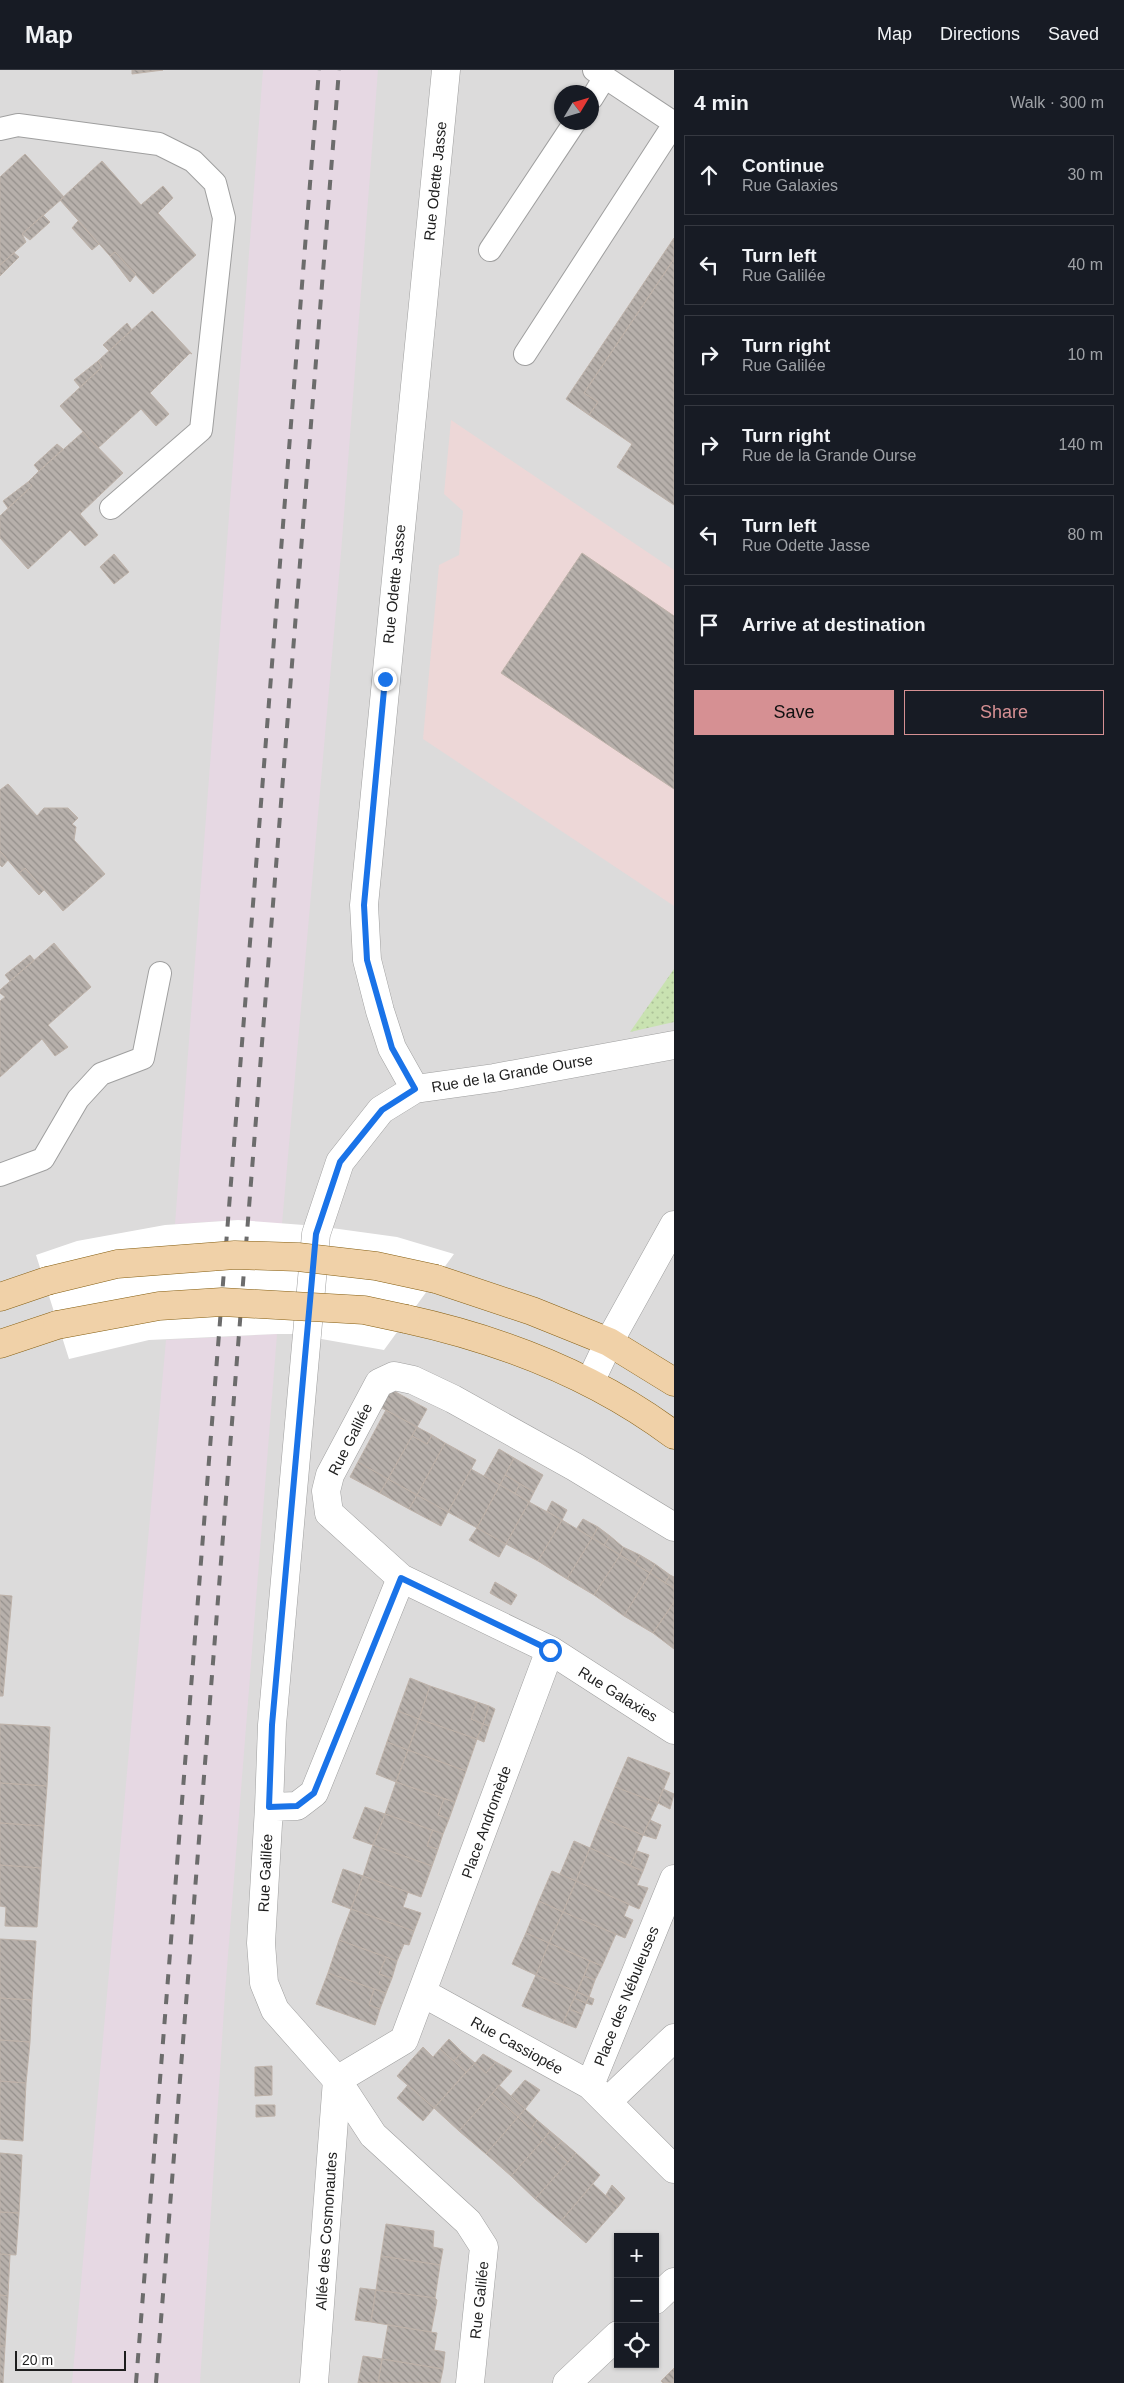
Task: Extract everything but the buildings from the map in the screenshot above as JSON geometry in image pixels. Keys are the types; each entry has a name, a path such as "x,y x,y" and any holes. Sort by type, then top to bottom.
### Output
{"main road":[{"path":"0,1297 47,1281 117,1264 236,1255 298,1257 376,1266 436,1279 532,1311 609,1342 674,1382"},
{"path":"0,1344 57,1325 159,1306 222,1302 364,1310 480,1338 555,1365 627,1402 674,1435"}],"street":[{"name":"Rue Odette Jasse","path":"415,1089 392,1048 380,1011 367,960 364,905 446,70"},
{"name":"Rue de la Grande Ourse","path":"269,1807 272,1725 316,1234 340,1162 382,1110 415,1089 494,1078 674,1045"},
{"path":"590,1382 609,1342 674,1225"},
{"name":"Rue Galilée","path":"401,1578 329,1513 326,1491 330,1475 379,1383 394,1376 413,1380 453,1399 575,1467 674,1527"},
{"path":"269,1807 297,1806 314,1793 401,1578"},
{"name":"Rue Galaxies","path":"401,1578 550,1650 674,1730"},
{"name":"Place Andromède","path":"337,2080 404,2040 550,1650"},
{"name":"Rue Galilée","path":"269,1807 261,1944 264,1983 274,2010 337,2080 372,2135 468,2222 484,2247 470,2383"},
{"name":"Place des Nébuleuses","path":"598,2093 674,1879"},
{"name":"Rue Cassiopée","path":"423,1993 598,2093 674,2169"},
{"path":"598,2093 674,2038"},
{"name":"Allée des Cosmonautes","path":"314,2383 337,2080"},
{"path":"659,2296 674,2282"},
{"path":"567,2383 614,2339"}],"lane":[{"path":"525,354 674,124 600,74"},
{"path":"0,130 18,125 159,144 193,161 215,183 224,218 201,430 110,508"},
{"path":"490,250 570,130"},
{"path":"0,1174 42,1159 78,1098 102,1074 143,1058 160,974"}],"shaded area":[{"path":"0,70 674,70 674,2383 0,2383"},
{"path":"263,70 378,70 341,553 282,1224 238,1220 175,1224"},
{"path":"451,420 674,570 674,906 423,739 439,565 459,555 463,511 444,494"},
{"path":"277,1334 225,1993 200,2383 72,2383 166,1340"}],"green space":[{"path":"674,969 674,1022 630,1032"}],"pier":[{"path":"238,1220 317,1226 397,1237 454,1254 384,1350 293,1334 277,1334 149,1340 69,1359 36,1255 77,1241 165,1225"}],"railway":[{"path":"136,2383 319,70"},
{"path":"156,2383 339,70"}],"route":[{"path":"385,679 364,905 367,960 392,1048 415,1089 382,1110 340,1162 316,1234 305,1338 292,1513 272,1725 269,1807 297,1806 314,1793 373,1642 401,1578 550,1650"}]}
